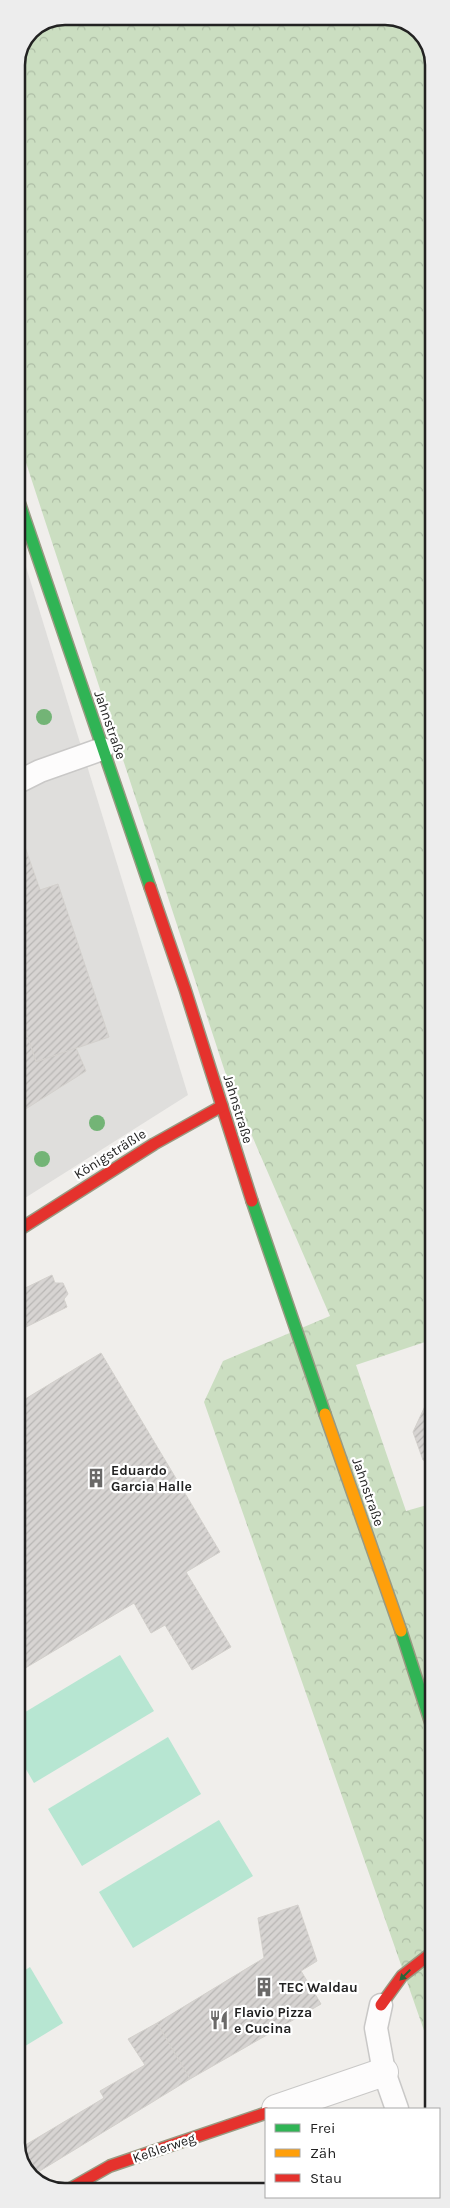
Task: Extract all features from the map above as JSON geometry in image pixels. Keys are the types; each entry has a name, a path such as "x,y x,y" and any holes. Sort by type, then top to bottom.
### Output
{"main road":[{"name":"Jahnstraße","path":"25,520 185,989 261,1230 396,1615 425,1705"},
{"name":"Königsträßle","path":"25,1225 154,1144 222,1106"},
{"path":"381,2005 402,1976 425,1958"},
{"name":"Keßlerweg","path":"80,2183 110,2166 265,2113"}],"street":[{"path":"279,2108 384,2072"}],"lane":[{"path":"25,779 102,749"},
{"path":"381,2005 376,2028 384,2072 397,2108"}],"shaded area":[{"path":"25,563 188,1095 25,1198"}],"green space":[{"path":"388,25 403,29 413,37 421,47 425,60 425,1342 356,1365 406,1511 425,1506 425,2033 204,1402 223,1361 330,1316 227,1078 25,460 25,65 28,50 32,43 43,32 57,26"},
{"path":"120,1655 154,1711 34,1783 25,1768 25,1712"},
{"path":"168,1737 201,1794 82,1866 48,1809"},
{"path":"219,1820 253,1876 133,1948 99,1892"},
{"path":"30,1967 63,2023 25,2046 25,1970"}],"building":[{"path":"25,847 40,890 58,884 109,1037 36,1062 25,1029"},
{"path":"25,1028 36,1062 76,1048 86,1071 25,1109"},
{"path":"52,1275 55,1283 63,1283 68,1294 64,1299 67,1307 28,1326 25,1320 25,1288"},
{"name":"Eduardo Garcia Halle","path":"101,1353 220,1552 186,1572 231,1647 192,1670 165,1625 151,1633 134,1603 25,1668 25,1399"},
{"path":"425,1406 425,1461 423,1460 413,1432"},
{"name":"TEC Waldau","path":"298,1905 317,1961 301,1971 321,2004 190,2079 157,2023 264,1958 258,1918"},
{"path":"157,2023 190,2079 38,2172 29,2161 25,2145 104,2098 100,2091 145,2065 128,2039"}],"traffic: fast":[{"path":"25,519 150,887"},
{"path":"252,1201 325,1414"},
{"path":"401,1631 425,1705"}],"traffic: slow":[{"path":"325,1414 401,1631"}],"traffic: jam":[{"path":"150,887 185,989 252,1201"},
{"path":"25,1226 154,1144 222,1106"},
{"path":"381,2005 402,1976 425,1958"},
{"path":"80,2183 110,2166 265,2113"}],"place":[{"name":"Eduardo Garcia Halle","path":"96,1478"},
{"name":"TEC Waldau","path":"264,1987"},
{"name":"Flavio Pizza e Cucina","path":"219,2020"}]}
